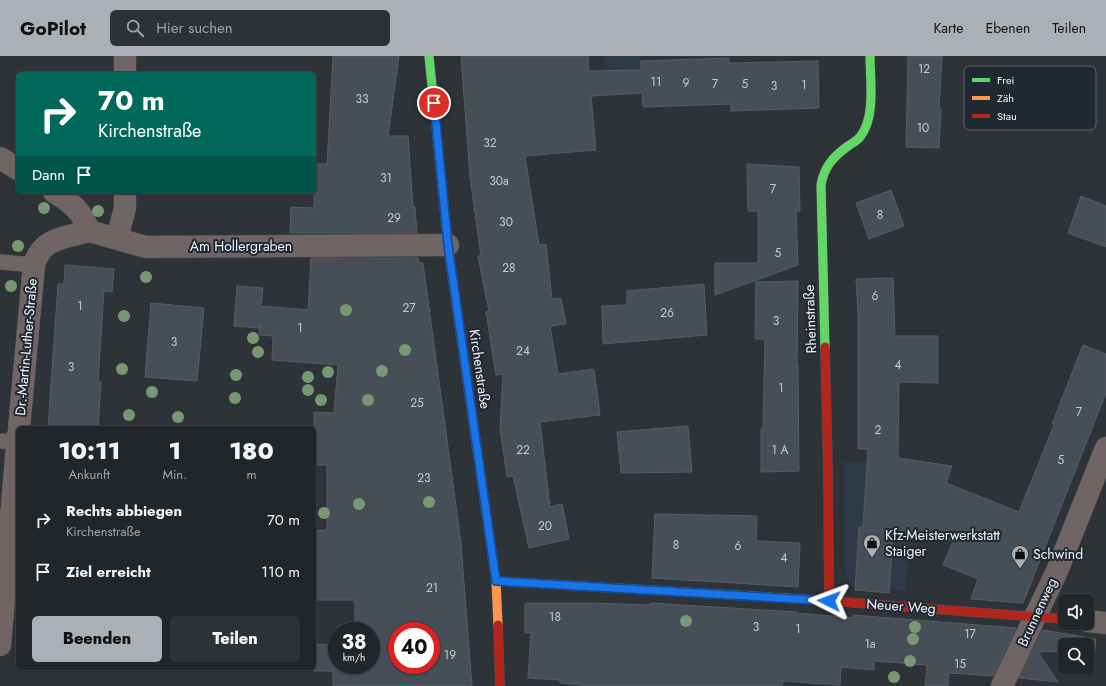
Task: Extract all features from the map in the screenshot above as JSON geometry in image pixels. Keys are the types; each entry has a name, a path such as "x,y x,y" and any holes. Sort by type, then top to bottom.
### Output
{"street":[{"path":"125,56 125,72"},
{"name":"Kirchenstraße","path":"429,56 448,245 496,581 500,686"},
{"name":"Rheinstraße","path":"829,601 828,469 821,186 822,173 827,164 859,138 864,131 869,113 870,56"},
{"path":"0,158 16,168"},
{"path":"57,194 72,203 81,214 90,231"},
{"path":"117,238 125,208 125,194"},
{"name":"Am Hollergraben","path":"90,231 146,247 448,245"},
{"name":"Dr.-Martin-Luther-Straße","path":"0,645 13,436 34,265 36,256 42,248 48,244 68,236 90,231"},
{"name":"Brunnenweg","path":"1002,686 1057,571 1106,448"},
{"name":"Neuer Weg","path":"496,581 829,601 1058,618"},
{"path":"1094,622 1106,623"}],"lane":[{"name":"Dr.-Martin-Luther-Straße","path":"0,262 34,265"}],"shaded area":[{"path":"604,56 641,56 641,70 605,71"},
{"path":"915,461 906,590 850,586 844,568 844,462"}],"building":[{"path":"333,56 399,56 388,136 408,136 413,207 415,207 417,233 290,233 291,207 314,208 314,194 316,194 316,164 327,164"},
{"path":"461,56 588,56 589,71 641,70 641,61 729,58 729,63 818,61 819,108 731,111 731,104 643,107 642,93 591,96 596,150 525,156 539,245 546,244 552,299 561,298 566,324 550,326 558,374 594,369 600,415 540,422 550,507 562,504 569,539 529,548 513,476 507,477 500,428 503,374 496,375 486,312 489,311 478,256 481,256 470,177"},
{"path":"908,56 942,56 939,109 941,109 939,148 906,147"},
{"path":"747,164 799,167 800,211 796,211 798,265 715,295 715,263 758,263 758,211 748,211"},
{"path":"891,190 904,226 869,239 856,203"},
{"path":"1081,196 1106,206 1106,247 1068,233"},
{"path":"311,258 418,258 419,263 423,263 461,543 472,686 333,686 333,674 380,674 380,622 355,622 355,600 316,600 316,530 327,530 327,465 316,465 316,426 314,426 314,412 334,413 338,365 272,360 273,336 259,335 260,328 234,326 237,286 263,288 261,306 308,310"},
{"path":"65,265 114,269 112,292 104,291 98,382 101,382 98,426 48,426 58,284 64,284"},
{"path":"893,278 895,336 938,336 938,383 899,382 898,458 952,466 946,483 1019,512 1054,425 1052,424 1083,345 1106,354 1106,393 1023,603 971,599 978,579 943,565 953,541 893,537 889,593 855,590 859,527 863,527 868,449 858,449 858,313 856,279"},
{"path":"798,281 797,366 799,471 761,472 761,429 763,429 765,339 755,339 756,282"},
{"path":"704,284 707,335 603,344 602,306 627,305 627,291"},
{"path":"151,303 204,308 197,381 145,377"},
{"path":"688,426 692,472 621,473 617,432"},
{"path":"655,514 757,516 756,541 800,543 798,587 652,578"},
{"path":"525,603 650,605 650,603 797,612 853,618 853,615 1016,628 993,676 949,673 948,686 925,686 927,665 874,661 874,670 841,667 840,685 783,681 782,686 589,686 560,683 560,680 528,678 531,633 525,633"},
{"path":"1043,630 1090,638 1058,638 1058,651 1038,652 1058,682 1019,678"},
{"path":"1094,639 1096,639 1094,650"},
{"path":"316,644 328,645 328,671 314,671 316,670"}],"traffic: fast":[{"path":"429,56 453,281"},
{"path":"825,347 821,185 824,173 830,163 843,150 859,138 865,129 871,98 870,56"},
{"path":"496,581 817,600"}],"traffic: slow":[{"path":"453,281 496,581 498,625"}],"traffic: jam":[{"path":"825,347 829,601"},
{"path":"817,600 1058,618"},
{"path":"498,625 500,686"}],"place":[{"name":"Kfz-Meisterwerkstatt Staiger","path":"872,558"},
{"name":"Schwind","path":"1020,569"}],"route":[{"path":"434,103 448,245 496,581 829,601"}]}
